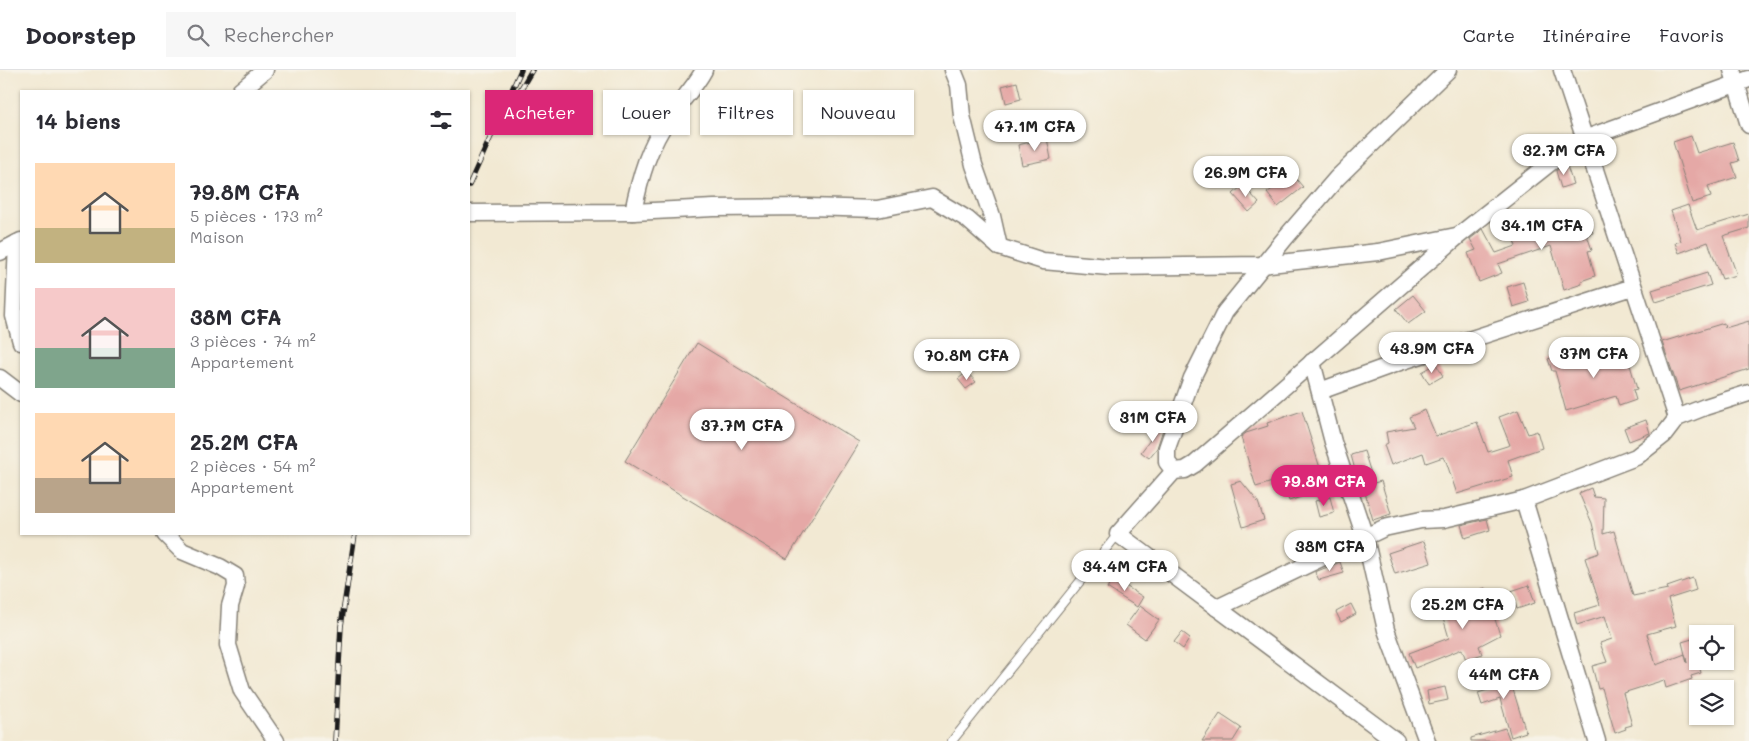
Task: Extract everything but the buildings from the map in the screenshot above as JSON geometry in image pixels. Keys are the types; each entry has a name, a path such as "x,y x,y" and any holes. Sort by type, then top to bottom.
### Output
{"street":[{"path":"241,90 266,70"},
{"path":"633,212 639,181 651,147 669,117 704,70"},
{"path":"953,70 959,85 962,116 974,166 992,216 999,247"},
{"path":"1174,471 1167,462 1167,448 1192,378 1225,312 1262,265 1337,178 1448,70"},
{"path":"1562,70 1677,418"},
{"path":"1396,741 1118,534 1174,471 1185,470 1194,464 1458,236 1565,151 1584,139 1739,77 1749,125"},
{"path":"470,213 633,212 714,208 808,207 877,209 932,198 967,219 999,247 1043,261 1109,267 1262,265 1378,252 1458,236"},
{"path":"0,252 19,242"},
{"path":"19,242 14,316 20,338"},
{"path":"1320,391 1397,363 1633,287"},
{"path":"1312,362 1333,442 1365,537 1386,630 1422,738"},
{"path":"0,378 20,393"},
{"path":"1217,608 1384,528 1420,520 1444,519 1524,500 1636,457 1664,435 1677,418 1704,407 1749,393"},
{"path":"1524,500 1597,741"},
{"path":"166,535 182,551 220,567 235,576 236,586 230,606 228,645 242,691 276,741"}],"lane":[{"path":"952,741 1118,534"}],"railway":[{"path":"470,183 521,70"},
{"path":"520,90 532,70"},
{"path":"335,741 341,626 355,535"}]}
